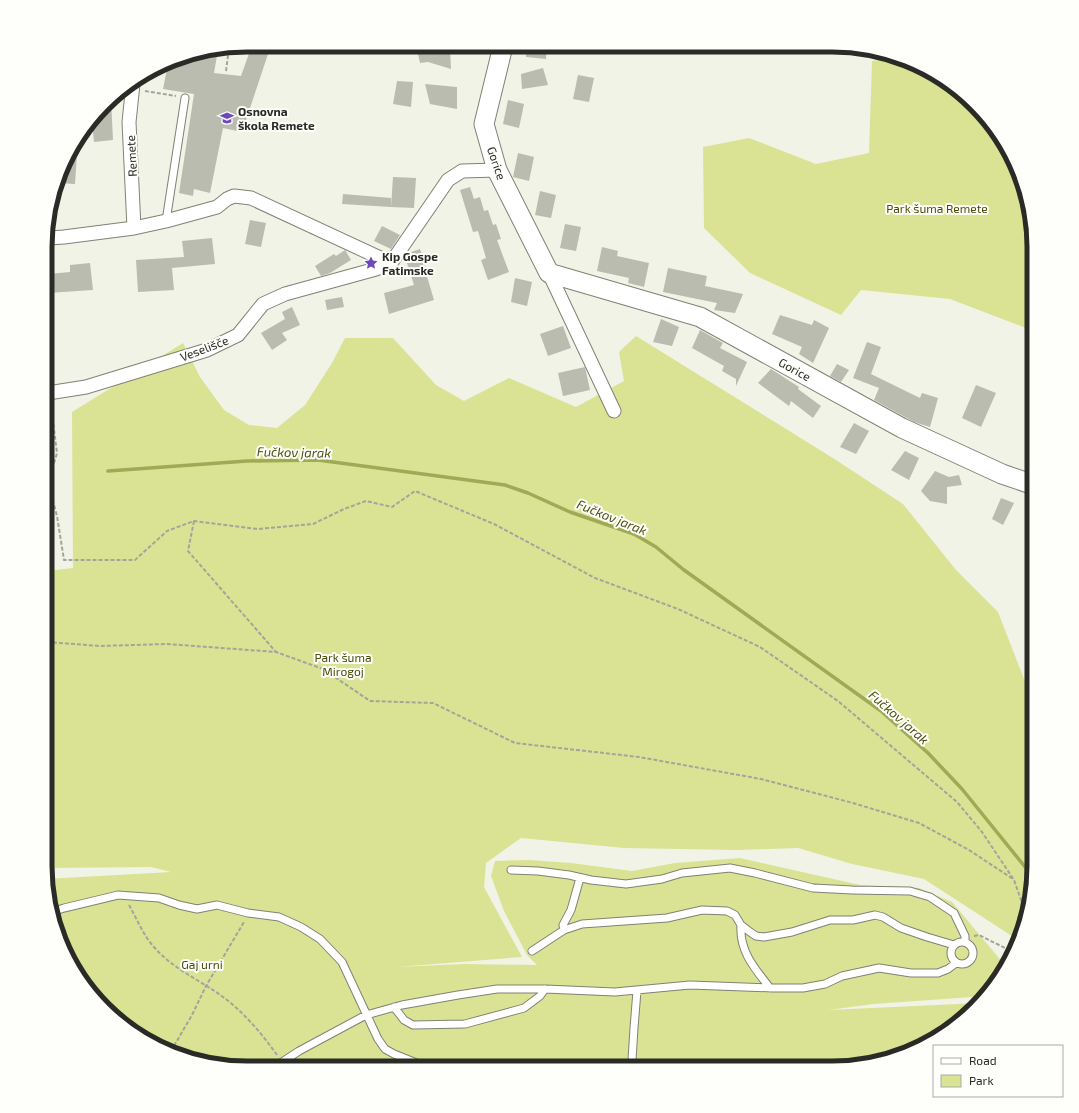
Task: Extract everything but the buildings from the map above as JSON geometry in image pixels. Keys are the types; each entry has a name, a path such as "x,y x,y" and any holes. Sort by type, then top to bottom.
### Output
{"street":[{"name":"Gorice","path":"502,52 484,124 497,170 549,273 614,411"},
{"name":"Remete","path":"133,89 129,122 134,228"},
{"path":"52,238 134,228 166,221 217,207 227,199 234,196 251,198 391,263 448,180 462,171 497,170"},
{"name":"Veselišče","path":"52,393 86,387 207,350 238,335 263,304 285,294 376,269 391,263"},
{"name":"Gorice","path":"549,273 700,317 902,428 1002,474 1027,483"}],"lane":[{"path":"166,221 185,98"},
{"path":"282,1061 366,1015 394,1007 458,994 497,989 545,989 615,992 690,985 803,988 825,984 842,976 879,968 911,973 938,973 948,969 956,963 964,964 970,962 974,951 965,939 954,913 930,897 910,890 813,888 730,868 682,873 662,879 626,884 538,871 511,870"},
{"path":"564,930 563,925 573,903 580,878"},
{"path":"58,910 98,899 125,895 159,898 197,909 217,905 248,914 279,917 301,927 320,939 342,962 366,1015 378,1039 385,1049 412,1061"},
{"path":"532,951 564,930 582,924 668,918 702,910 727,911 735,915 741,925 756,936 764,937 792,932 830,920 853,920 875,915 883,917 901,928 954,945"},
{"path":"741,925 744,948 750,962 770,988"},
{"path":"956,963 951,955 951,950 954,945 965,939"},
{"path":"394,1007 404,1020 413,1025 465,1024 524,1008 540,996 545,989"},
{"path":"632,1061 638,991"}],"path":[{"path":"226,71 228,53"},
{"path":"135,87 185,98"},
{"path":"52,416 57,453 52,470"},
{"path":"52,498 57,516 64,560 134,560 167,531 194,521 258,529 313,524 344,509 366,501 392,507 415,491 494,524 595,578 678,609 760,647 838,701 957,802 982,832 1014,880 1023,905"},
{"path":"194,521 188,551 276,652"},
{"path":"52,642 100,646 167,644 276,652 323,669 370,701 433,704 515,743 638,757 762,779 853,803 919,823 969,850 1014,880"},
{"path":"125,895 142,930 154,947 164,957 217,992 245,1015 282,1061"},
{"path":"174,1047 192,1015 206,986 242,927 248,914"},
{"path":"965,939 978,935 1008,950"}],"green space":[{"name":"Park šuma Remete","path":"883,59 895,62 930,78 951,92 979,118 1001,150 1017,184 1027,234 1027,328 950,299 861,290 841,315 750,273 704,228 703,147 749,138 816,164 869,153 872,61"},
{"name":"Park šuma Mirogoj","path":"636,336 836,460 903,504 956,570 998,612 1027,685 1027,879 1017,929 1014,937 924,879 852,864 798,848 737,850 624,848 521,838 486,863 484,887 522,957 397,967 464,964 537,965 527,955 504,911 491,876 495,861 529,860 571,863 632,871 675,863 740,858 860,885 919,888 952,902 1002,962 987,985 977,997 874,1004 828,1010 971,1003 951,1021 918,1041 895,1051 845,1061 234,1061 184,1051 149,1035 128,1021 100,995 78,964 62,929 52,879 171,872 151,867 52,868 52,570 73,568 72,412 183,343 200,377 224,410 249,425 277,428 305,405 332,363 345,338 393,338 436,385 464,401 509,378 576,407 624,381 619,352"}],"waterway":[{"name":"Fučkov jarak","path":"108,471 247,461 318,460 505,485 528,493 570,512 634,534 656,547 684,570 881,711 928,753 962,789 1027,869"}],"place":[{"name":"Osnovna škola Remete","path":"227,118"},
{"name":"Kip Gospe Fatimske","path":"371,263"}],"park label":[{"name":"Gaj urni","path":"202,964"}]}
